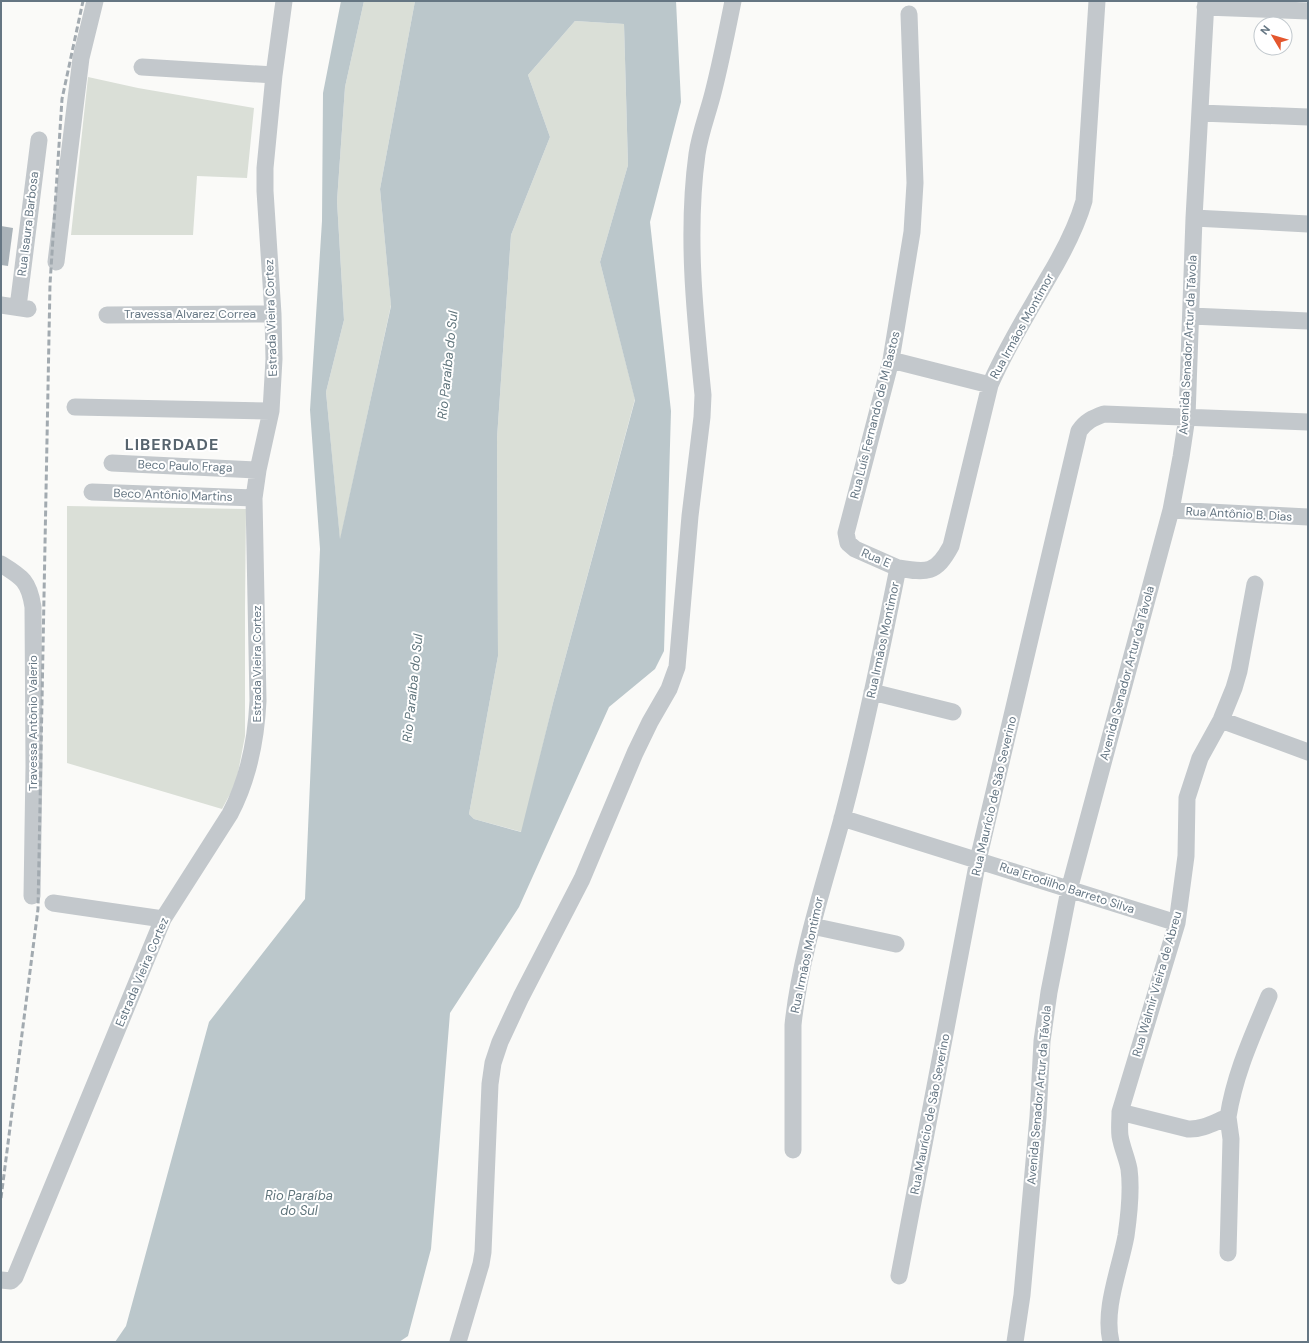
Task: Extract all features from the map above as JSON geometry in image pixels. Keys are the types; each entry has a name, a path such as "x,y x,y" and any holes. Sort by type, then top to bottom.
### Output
{"street":[{"path":"56,262 81,58 95,1"},
{"name":"Estrada Vieira Cortez","path":"8,1279 163,919 236,802 247,776 252,754 257,728 258,700 254,498 258,470 271,410 274,359 265,168 274,75 284,1"},
{"path":"458,1342 481,1264 483,1252 490,1084 500,1042 521,997 582,879 638,748 650,722 669,689 677,666 690,516 702,417 703,396 692,242 697,155 701,132 713,93 733,1"},
{"name":"Rua Irmãos Montimor","path":"793,1150 794,1009 812,926 842,818 872,692 898,568 920,572 934,568 940,564 951,546 990,385 999,364 1065,250 1079,220 1084,201 1097,1"},
{"path":"1205,4 1308,11"},
{"name":"Avenida Senador Artur da Távola","path":"1015,1342 1022,1295 1038,1117 1042,1040 1068,890 1171,510 1187,417 1194,218 1205,4"},
{"name":"Rua Luís Fernando de M Bastos","path":"855,549 851,547 846,533 891,360 910,247 915,183 909,14"},
{"path":"142,67 274,75"},
{"path":"1200,113 1308,117"},
{"name":"Rua Isaura Barbosa","path":"1,305 23,308 39,140"},
{"path":"1194,218 1308,224"},
{"name":"Travessa Alvarez Correa","path":"106,315 273,314"},
{"path":"1191,316 1308,321"},
{"path":"891,360 990,385"},
{"path":"75,407 271,410"},
{"name":"Rua Maurício de São Severino","path":"900,1276 978,860 1079,431 1092,418 1104,414 1308,422"},
{"name":"Beco Paulo Fraga","path":"112,463 258,470"},
{"name":"Beco Antônio Martins","path":"92,492 254,498"},
{"name":"Rua Antônio B. Dias","path":"1171,510 1308,518"},
{"name":"Rua E","path":"855,549 898,568"},
{"name":"Travessa Antônio Valerio","path":"1,564 27,584 33,607 34,766 32,896"},
{"name":"Rua Walmir Vieira de Abreu","path":"1111,1342 1109,1318 1126,1236 1130,1199 1129,1170 1119,1132 1120,1112 1177,923 1186,856 1187,798 1200,758 1221,720 1234,688 1239,671 1255,584"},
{"path":"872,692 953,712"},
{"path":"1221,720 1308,752"},
{"name":"Rua Erodilho Barreto Silva","path":"842,818 1177,923"},
{"path":"53,903 163,919"},
{"path":"812,926 896,944"},
{"path":"1228,1253 1230,1139 1228,1117 1231,1094 1269,996"},
{"path":"1120,1112 1195,1130 1228,1117"}],"shaded area":[{"path":"364,1 415,1 380,189 391,305 340,541 326,392 344,320 337,201 345,87"},
{"path":"575,21 624,24 628,165 600,262 635,399 553,703 522,832 474,819 469,814 498,656 497,438 511,235 550,137 528,75"},
{"path":"88,77 138,88 254,108 247,178 197,176 193,235 71,235"},
{"path":"67,506 246,509 245,736 236,783 222,809 67,763"}],"water":[{"name":"Rio Paraíba do Sul","path":"341,1 364,1 345,87 337,201 344,320 326,392 340,539 391,306 380,189 415,1 676,1 681,102 650,222 671,411 664,651 655,669 609,707 519,907 450,1013 431,1249 408,1336 399,1342 115,1342 126,1326 209,1022 305,899 320,549 310,410 322,221 323,93","holes":["575,21 624,24 628,165 600,262 635,400 553,703 521,832 474,819 469,814 498,656 497,438 511,235 550,137 528,75"]}],"building":[{"path":"1,226 13,228 8,266 1,265"}],"railway":[{"path":"1,1198 38,909 50,284 62,99 83,1"}],"district":[{"name":"LIBERDADE","path":"172,444"}]}
